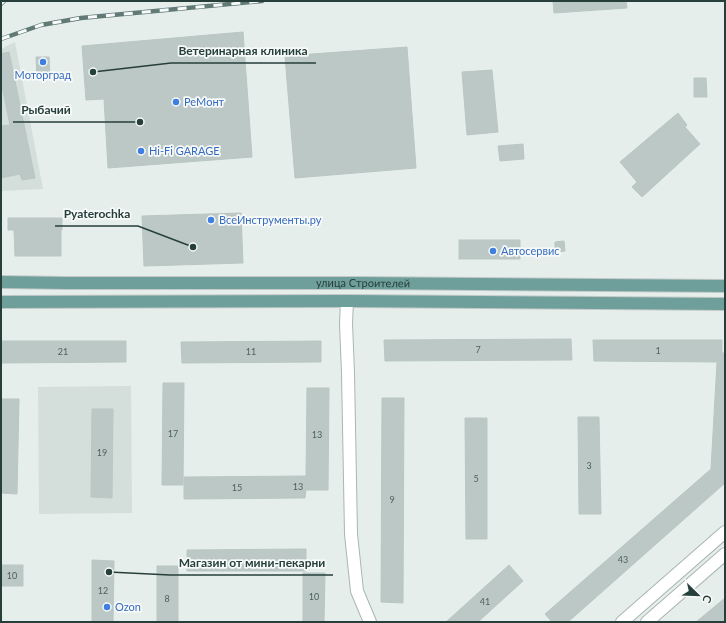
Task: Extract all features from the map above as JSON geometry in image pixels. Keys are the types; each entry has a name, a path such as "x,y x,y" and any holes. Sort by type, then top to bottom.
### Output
{"main road":[{"name":"улица Строителей","path":"1,282 67,284 347,283 725,286"},
{"path":"347,283 347,301"},
{"path":"67,284 68,302"},
{"path":"542,284 542,302"},
{"path":"606,285 606,303"},
{"name":"улица Строителей","path":"1,302 347,301 725,304"}],"street":[{"path":"347,301 346,323 351,534 357,591 370,622"},
{"path":"622,622 725,532"},
{"path":"647,622 725,554"}],"shaded area":[{"path":"15,42 43,189 1,191 1,49"},
{"path":"131,386 132,513 39,514 38,387"}],"building":[{"path":"553,1 626,1 627,8 554,13"},
{"name":"РеМонт","path":"243,32 252,157 108,168 104,99 86,100 82,46"},
{"path":"407,47 416,168 295,178 285,56"},
{"path":"9,52 35,178 22,180 20,174 1,178 1,126 10,125 1,81 1,54"},
{"path":"36,57 49,57 50,78 37,79"},
{"path":"492,70 498,132 467,135 462,72"},
{"path":"694,78 706,78 707,97 694,97"},
{"path":"678,113 687,125 685,127 700,144 642,197 632,187 637,182 620,162"},
{"path":"523,144 524,159 500,161 498,146"},
{"path":"241,213 243,263 144,266 142,216"},
{"path":"8,218 62,218 61,256 15,256 14,230 8,230"},
{"path":"459,240 520,240 520,259 459,259"},
{"path":"564,241 565,251 555,252 555,242"},
{"path":"571,339 572,360 385,361 384,340"},
{"path":"593,340 722,340 722,353 725,353 725,483 568,622 552,622 545,614 711,469 717,362 594,361"},
{"path":"1,341 126,341 126,362 1,363"},
{"path":"321,341 321,362 182,363 181,342"},
{"path":"163,383 184,383 183,485 162,485"},
{"path":"307,388 329,388 328,490 306,490 305,498 184,499 184,477 306,476"},
{"path":"382,398 404,398 403,603 381,602"},
{"path":"1,399 19,399 17,494 1,493"},
{"path":"92,409 113,409 112,498 91,497"},
{"path":"578,417 599,417 601,514 579,514"},
{"path":"465,418 487,418 487,539 466,539"},
{"path":"306,549 306,571 187,571 187,550"},
{"path":"92,560 114,561 113,622 92,622"},
{"path":"1,565 23,565 23,586 1,586"},
{"path":"509,565 523,581 478,622 446,622"},
{"path":"157,566 178,566 178,622 157,622"},
{"path":"303,573 325,573 324,622 303,622"},
{"path":"725,598 725,622 696,622"}],"railway":[{"path":"1,4 4,1"},
{"path":"1,39 41,25 81,18 262,1"}],"place":[{"name":"Моторград","path":"43,62"},
{"name":"Ветеринарная клиника","path":"93,72"},
{"name":"РеМонт","path":"176,102"},
{"name":"Рыбачий","path":"140,122"},
{"name":"Hi-Fi GARAGE","path":"141,151"},
{"name":"ВсеИнструменты.ру","path":"211,220"},
{"name":"Pyaterochka","path":"193,247"},
{"name":"Автосервис","path":"493,251"},
{"name":"Магазин от мини-пекарни","path":"109,572"},
{"name":"Ozon","path":"107,607"}]}
